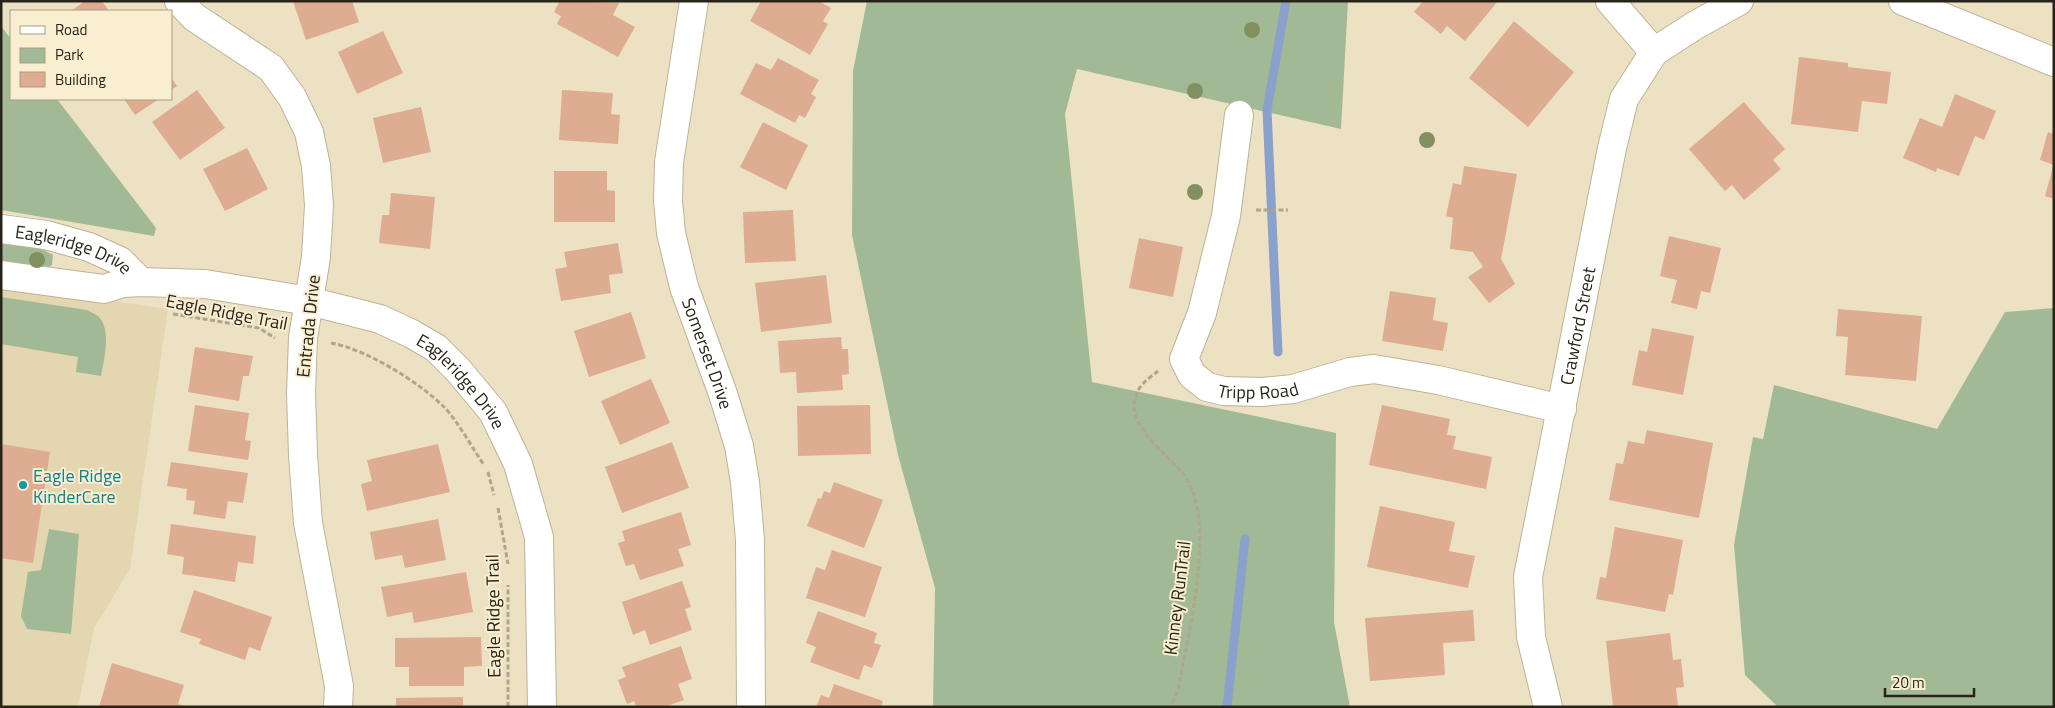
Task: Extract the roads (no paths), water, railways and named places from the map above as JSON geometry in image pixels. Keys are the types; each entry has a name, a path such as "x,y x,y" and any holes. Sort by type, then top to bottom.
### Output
{"street":[{"name":"Entrada Drive","path":"179,1 194,17 271,68 292,97 310,132 319,205 316,257 303,338 301,393 308,523 339,686 338,707"},
{"name":"Somerset Drive","path":"694,1 669,162 668,201 671,233 684,287 726,403 739,446 745,482 750,540 751,707"},
{"path":"1610,1 1654,52"},
{"name":"Crawford Street","path":"1548,707 1531,638 1528,577 1624,99 1654,52 1694,26 1739,1"},
{"path":"1904,1 2054,62"},
{"name":"Tripp Road","path":"1239,115 1226,216 1202,313 1184,359 1192,375 1207,388 1224,391 1262,392 1293,389 1350,372 1374,369 1438,380 1562,409"},
{"name":"Eagleridge Drive","path":"1,229 46,236 89,247 120,261 141,282"},
{"name":"Eagleridge Drive","path":"1,275 104,289 123,283 141,282 205,284 309,301 380,319 436,348 458,370 493,412 518,464 539,537 542,707"}],"waterway":[{"path":"1278,352 1267,110 1286,1"},
{"path":"1227,707 1245,539"}],"place":[{"name":"Eagle Ridge KinderCare","path":"23,485"}]}
